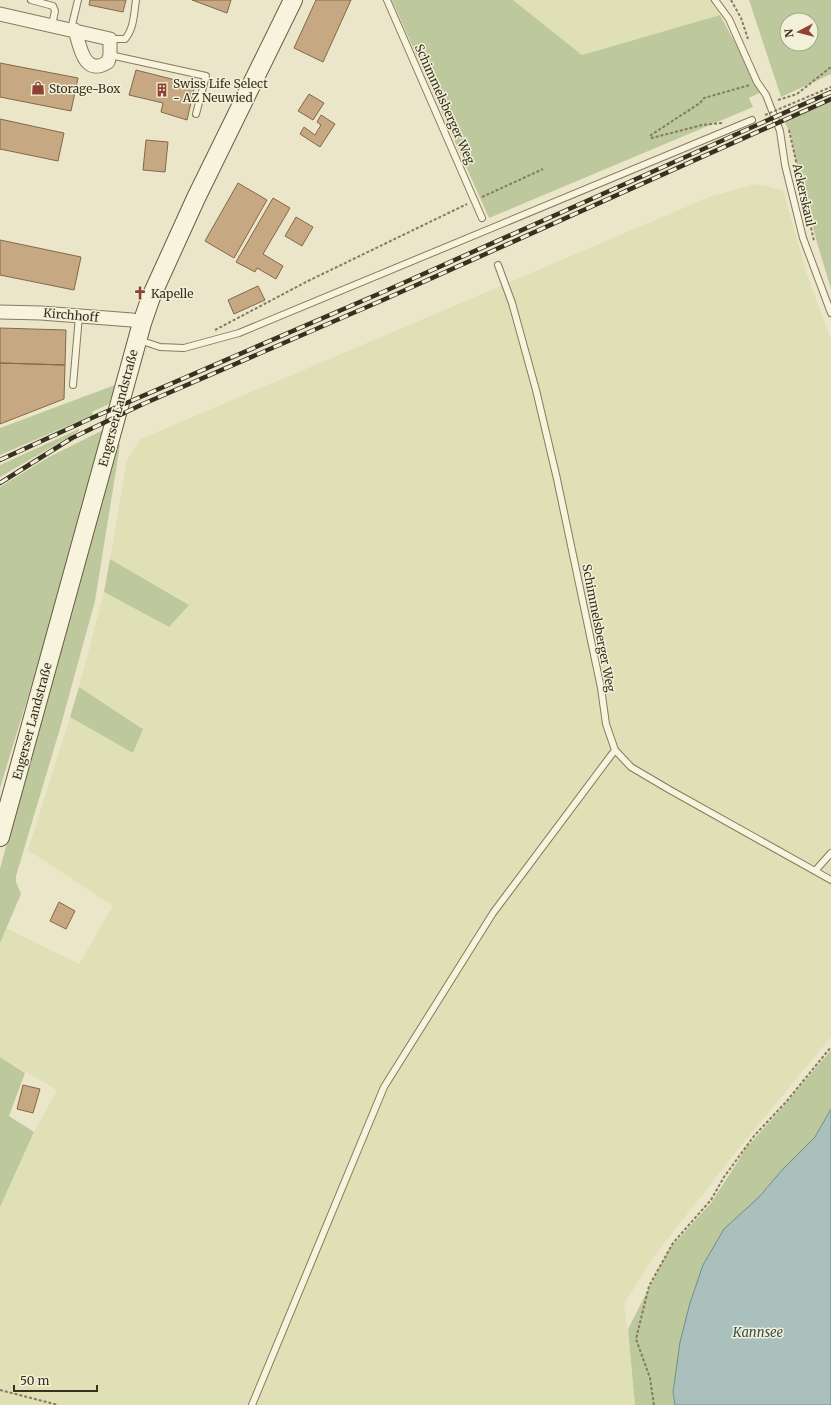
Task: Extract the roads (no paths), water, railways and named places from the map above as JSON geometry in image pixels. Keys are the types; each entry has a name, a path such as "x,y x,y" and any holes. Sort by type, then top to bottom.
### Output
{"main road":[{"name":"Engerser Landstraße","path":"0,837 140,331 151,297 193,205 293,0"}],"street":[{"path":"0,14 52,25 73,30 110,39 110,55 108,62 100,67 93,66 85,61 73,30"},
{"name":"Kirchhoff","path":"0,312 42,313 132,320 140,331"}],"lane":[{"path":"31,0 53,6 54,11 52,25"},
{"path":"73,30 78,0"},
{"path":"110,39 125,39 129,34 136,0"},
{"name":"Schimmelsberger Weg","path":"386,0 482,218"},
{"name":"Ackerskaul","path":"715,0 729,19 757,82 766,95 780,131 785,165 803,238 831,313"},
{"path":"110,55 206,76 196,114"},
{"path":"140,331 160,347 184,348 239,333 752,120"},
{"name":"Schimmelsberger Weg","path":"498,265 512,303 536,390 601,688 606,724 615,750 631,767 831,880"},
{"path":"73,386 79,316"},
{"path":"252,1405 384,1087 493,913 615,750"},
{"path":"815,871 831,853"}],"water":[{"name":"Kannsee","path":"831,1109 831,1405 675,1405 673,1392 680,1342 690,1303 703,1265 724,1229 759,1197 783,1169 815,1137"}],"railway":[{"path":"0,460 94,417 383,292 831,92"},
{"path":"0,483 72,438 143,404 383,300 831,99"}],"place":[{"name":"Storage-Box","path":"38,88"},
{"name":"Swiss Life Select - AZ Neuwied","path":"162,90"},
{"name":"Kapelle","path":"140,293"}]}
